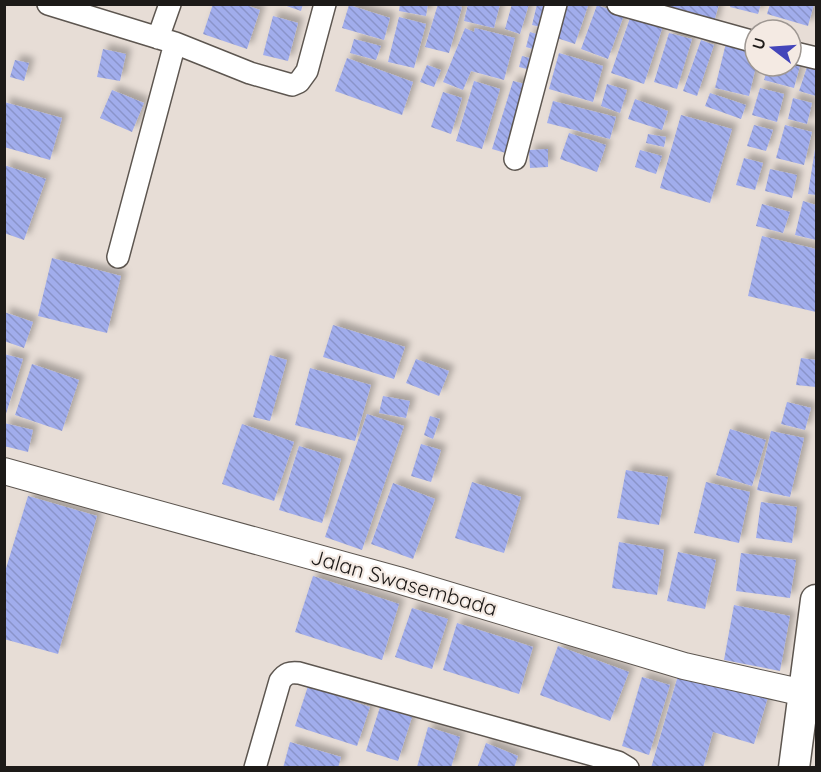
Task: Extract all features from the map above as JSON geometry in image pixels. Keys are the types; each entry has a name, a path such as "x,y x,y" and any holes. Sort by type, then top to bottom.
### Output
{"main road":[{"path":"794,768 813,642 816,600"}],"street":[{"path":"48,4 167,41 250,73 292,85 299,82 307,70 325,4"},
{"path":"118,256 167,41 170,4"},
{"path":"515,159 556,4"},
{"path":"618,4 743,39"},
{"name":"Jalan Swasembada","path":"4,471 398,580 684,666 804,693"},
{"path":"255,768 280,681 285,674 291,672 618,762 628,768"}],"building":[{"path":"213,4 243,4 260,10 247,49 203,34"},
{"path":"281,4 303,4 301,11"},
{"path":"400,4 428,4 426,16 399,11"},
{"path":"438,4 462,7 449,53 425,47"},
{"path":"468,4 500,4 494,28 464,21"},
{"path":"512,4 529,4 520,34 505,29"},
{"path":"537,4 551,7 545,28 532,25"},
{"path":"568,4 588,6 575,44 557,38"},
{"path":"642,4 719,4 713,26"},
{"path":"731,4 761,4 758,14 730,7"},
{"path":"770,4 814,4 808,26 803,25 803,18 781,18 767,14"},
{"path":"349,5 390,18 384,40 342,28"},
{"path":"597,5 624,15 608,59 581,49"},
{"path":"631,15 663,26 644,84 611,73"},
{"path":"273,16 298,23 288,61 263,55"},
{"path":"399,17 426,24 414,68 388,62"},
{"path":"465,28 474,32 475,28 515,38 504,80 471,71 463,90 443,82"},
{"path":"530,32 540,35 536,50 526,47"},
{"path":"669,33 692,39 677,89 654,82"},
{"path":"354,39 381,46 376,60 350,53"},
{"path":"701,40 714,45 697,96 683,91"},
{"path":"726,43 743,47 743,78 753,78 749,96 715,88"},
{"path":"103,49 126,54 120,81 97,77"},
{"path":"559,53 603,66 593,102 549,89"},
{"path":"522,56 534,59 531,70 519,67"},
{"path":"347,58 413,82 402,115 335,91"},
{"path":"15,60 29,63 24,81 10,77"},
{"path":"808,64 816,67 816,96 799,91"},
{"path":"427,65 441,70 434,87 420,82"},
{"path":"765,78 797,78 794,88 764,80"},
{"path":"474,81 500,89 482,149 456,141"},
{"path":"513,81 529,85 509,154 492,149"},
{"path":"607,84 627,90 620,113 601,106"},
{"path":"760,88 784,94 777,122 752,115"},
{"path":"112,90 144,103 132,132 100,118"},
{"path":"443,92 462,98 451,134 431,127"},
{"path":"710,93 746,105 741,119 705,106"},
{"path":"793,98 812,103 807,124 788,119"},
{"path":"635,99 668,111 662,130 628,119"},
{"path":"553,101 616,117 610,139 547,123"},
{"path":"4,102 62,118 50,160 4,147"},
{"path":"681,115 732,129 710,203 660,188"},
{"path":"754,125 773,130 766,151 747,146"},
{"path":"785,125 812,132 804,165 776,158"},
{"path":"569,133 606,145 597,172 560,159"},
{"path":"648,134 666,137 664,147 646,143"},
{"path":"548,149 548,167 530,168 529,150"},
{"path":"816,149 816,195 808,194"},
{"path":"640,150 662,156 656,174 635,167"},
{"path":"744,158 763,163 755,190 736,185"},
{"path":"4,165 46,179 24,240 4,233"},
{"path":"770,169 797,175 792,198 765,191"},
{"path":"803,201 816,205 816,240 795,235"},
{"path":"762,204 790,212 783,233 756,226"},
{"path":"762,236 816,249 816,312 748,296"},
{"path":"52,258 121,276 107,333 38,316"},
{"path":"4,312 33,322 24,348 4,341"},
{"path":"333,325 405,347 394,379 323,357"},
{"path":"4,354 23,359 5,417 4,417"},
{"path":"270,355 287,360 270,421 253,417"},
{"path":"801,358 816,360 816,387 796,385"},
{"path":"416,359 449,371 439,396 406,383"},
{"path":"32,364 79,380 62,431 15,415"},
{"path":"310,368 371,385 355,441 295,425"},
{"path":"383,396 410,401 406,418 379,413"},
{"path":"787,402 811,408 805,430 781,424"},
{"path":"367,414 404,426 362,550 325,537"},
{"path":"430,416 440,419 433,439 424,435"},
{"path":"4,423 33,430 28,452 4,446"},
{"path":"242,424 294,442 274,501 222,484"},
{"path":"730,429 766,440 752,486 716,475"},
{"path":"771,431 804,438 790,497 757,490"},
{"path":"421,444 441,450 431,482 411,476"},
{"path":"299,446 341,459 322,523 279,510"},
{"path":"626,470 668,477 659,525 617,518"},
{"path":"472,482 521,497 504,553 455,538"},
{"path":"706,482 750,492 739,543 694,533"},
{"path":"393,483 435,499 413,559 371,544"},
{"path":"28,496 97,516 58,654 4,639 4,575"},
{"path":"761,502 797,507 792,543 756,538"},
{"path":"619,542 664,550 657,595 612,588"},
{"path":"678,552 716,560 705,609 667,601"},
{"path":"741,553 796,560 790,598 736,591"},
{"path":"313,576 399,604 382,660 295,632"},
{"path":"734,605 790,616 780,671 724,660"},
{"path":"412,608 448,619 432,669 395,657"},
{"path":"457,623 533,647 519,694 443,670"},
{"path":"558,646 629,672 610,721 540,695"},
{"path":"679,672 768,697 754,744 713,732 703,768 651,768"},
{"path":"642,677 670,685 649,755 622,746"},
{"path":"308,686 370,707 357,746 295,726"},
{"path":"380,707 412,717 398,761 366,751"},
{"path":"428,727 460,737 451,768 417,767"},
{"path":"290,742 341,757 338,768 283,768"},
{"path":"486,743 518,756 514,768 477,768"}]}
